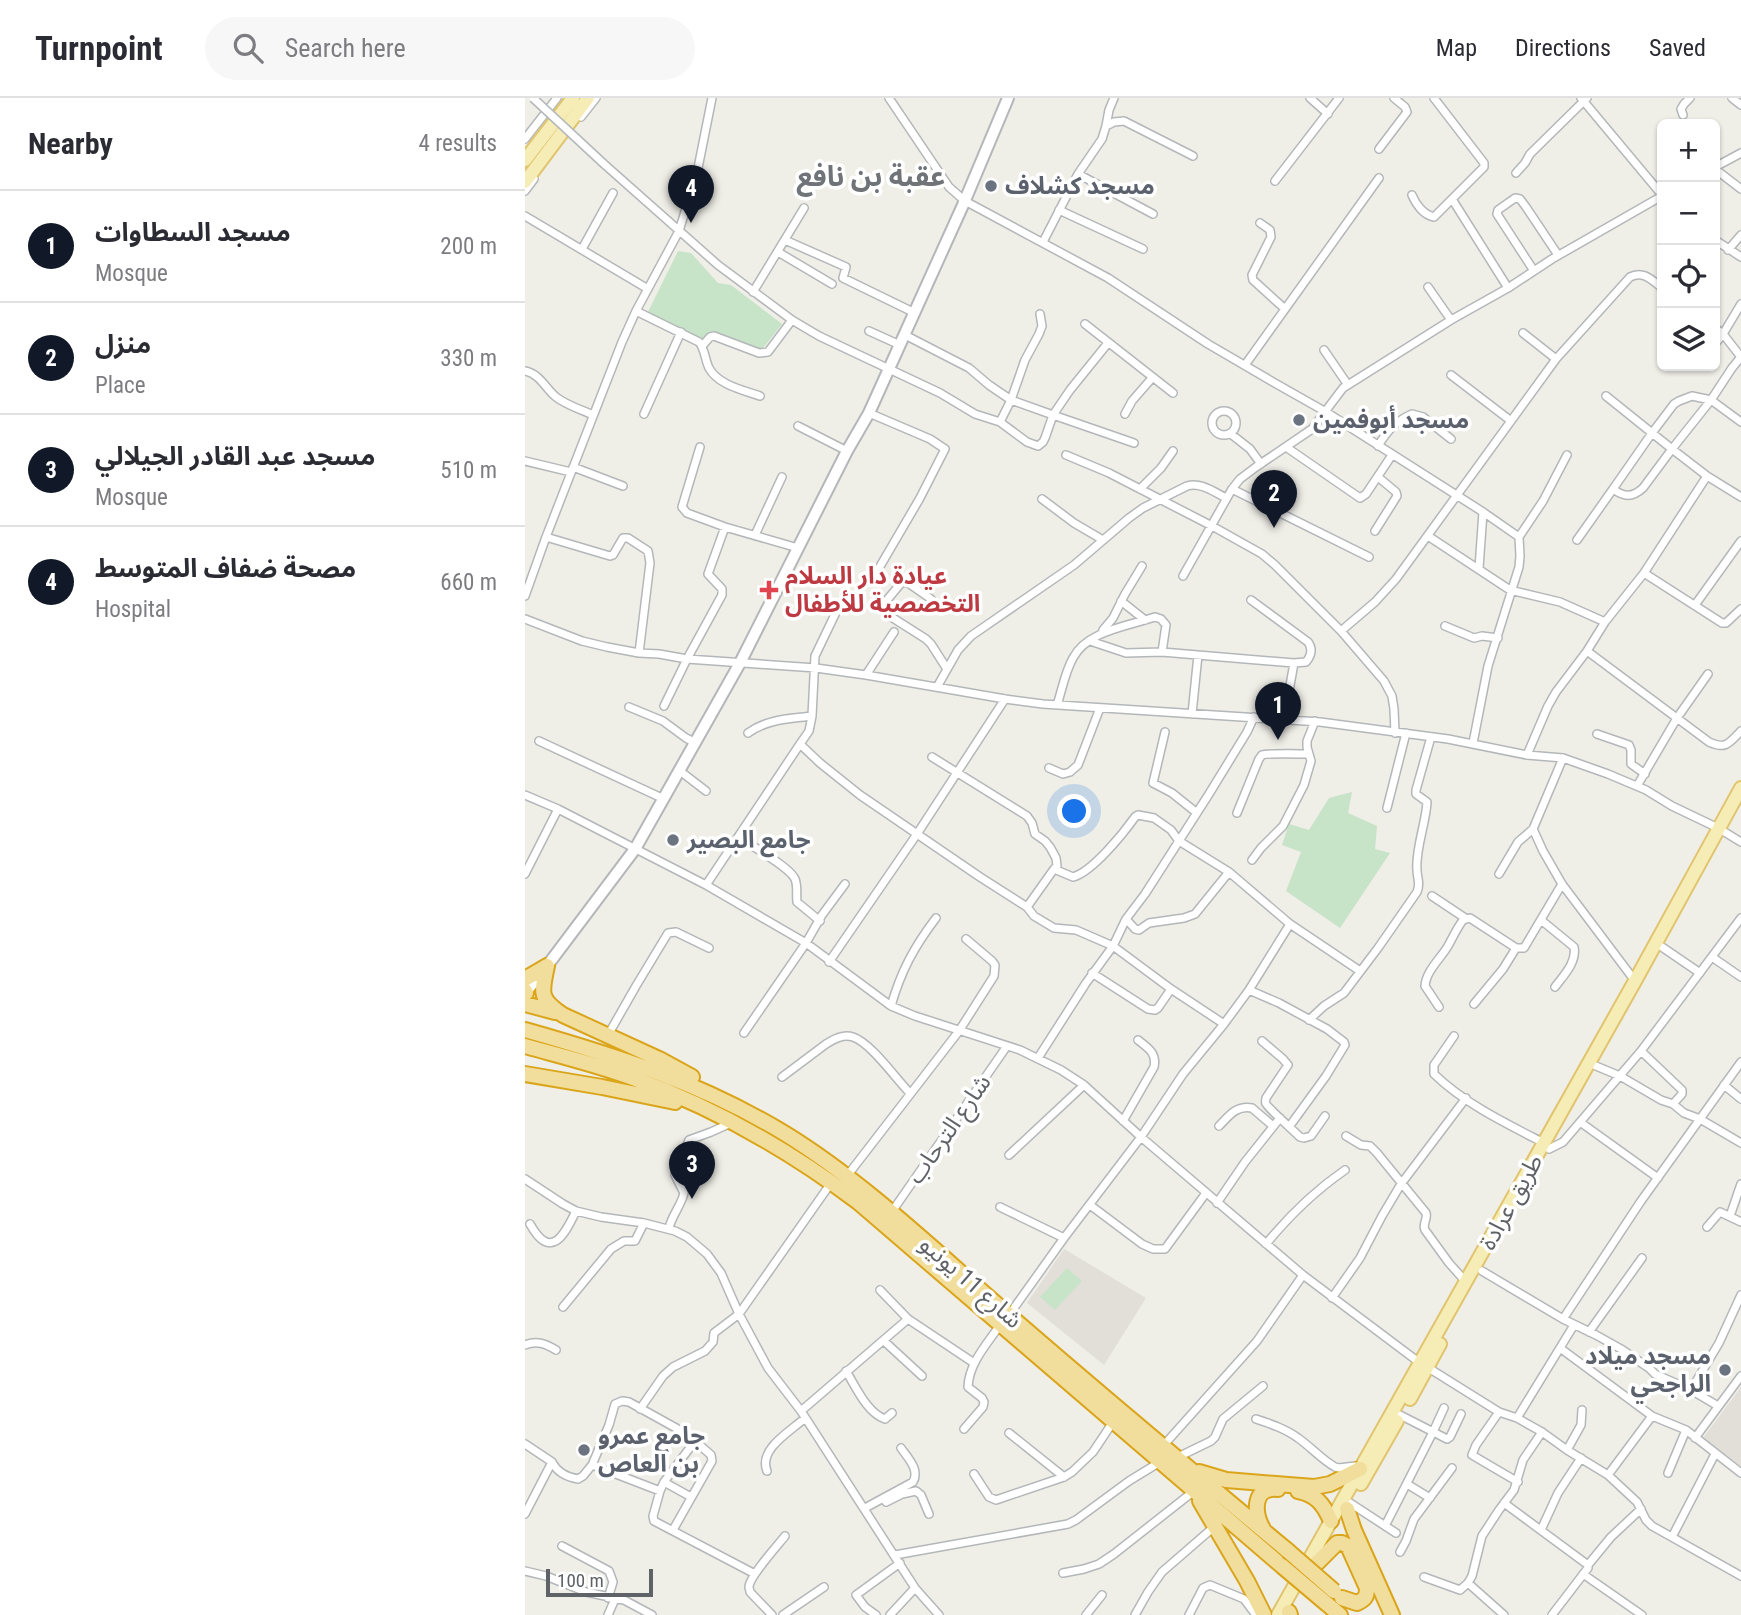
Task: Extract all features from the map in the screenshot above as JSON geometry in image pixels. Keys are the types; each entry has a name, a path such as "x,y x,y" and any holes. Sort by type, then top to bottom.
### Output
{"highway":[{"path":"525,979 548,966"},
{"path":"548,966 543,984 544,998 563,1015"},
{"path":"525,1003 563,1015 688,1074 733,1105"},
{"name":"شارع 11 يونيو","path":"528,1030 684,1081 800,1143 891,1213 1114,1421 1282,1566 1335,1606 1362,1615"},
{"name":"شارع 11 يونيو","path":"525,1046 633,1078 728,1121 832,1182 1264,1530 1288,1551 1335,1606"},
{"path":"525,1074 676,1102 728,1121"},
{"path":"1190,1470 1226,1480 1314,1487 1329,1484 1361,1467"},
{"path":"1264,1530 1257,1519 1257,1500 1262,1492 1270,1488 1304,1492 1314,1496 1322,1503 1331,1521"},
{"path":"1194,1491 1255,1594 1274,1614"},
{"path":"1349,1506 1354,1530 1392,1615"},
{"path":"1316,1564 1338,1543 1342,1543 1347,1546 1367,1588 1364,1600 1335,1606"}],"main road":[{"path":"525,160 573,98"},
{"path":"525,182 589,98"},
{"path":"525,1003 525,992 548,966 635,849 740,663 847,451 869,413 965,201 1008,98"},
{"name":"طريق عرادة","path":"1449,1321 1466,1282 1596,1066 1662,947 1741,788"},
{"name":"طريق عرادة","path":"1274,1614 1449,1321 1482,1271 1635,981 1722,830 1741,805"},
{"name":"طريق عرادة","path":"1274,1614 1316,1564 1400,1415 1424,1365"}],"street":[{"path":"533,98 718,265 792,320 819,336 940,393 975,414 1000,422 1027,442 1038,446 1043,442 1053,415 1108,343"},
{"path":"525,139 557,98"},
{"path":"525,191 596,98"},
{"path":"525,596 622,342 679,231 697,173 712,98"},
{"path":"889,98 949,187 965,201 1108,278 1208,344 1326,412 1519,537"},
{"path":"1043,242 1078,174 1102,139 1114,98"},
{"path":"1310,98 1328,114"},
{"path":"1275,181 1339,98"},
{"path":"1379,149 1407,112 1394,98"},
{"path":"1412,195 1415,202 1432,217 1436,216 1485,164 1434,98"},
{"path":"1683,115 1681,109 1690,98"},
{"path":"1516,173 1530,154 1584,99 1657,189"},
{"path":"1106,126 1124,121 1193,156"},
{"path":"1720,165 1741,153"},
{"path":"1720,172 1741,189"},
{"path":"1078,174 1153,214"},
{"path":"1245,365 1379,178"},
{"path":"582,249 613,193"},
{"path":"1534,271 1497,214 1498,210 1515,198 1520,199 1526,207 1558,256"},
{"path":"1183,576 1231,489 1240,479 1312,429 1348,385 1451,320 1657,198"},
{"path":"1452,199 1508,288"},
{"path":"754,292 804,208"},
{"path":"1059,210 1143,249"},
{"path":"525,216 648,289"},
{"path":"1259,223 1270,230 1271,237 1252,278 1285,309"},
{"path":"1728,250 1741,235"},
{"path":"785,240 846,267 843,278 915,313"},
{"path":"1720,244 1741,257"},
{"path":"778,252 832,284"},
{"path":"1342,631 1389,586 1556,359 1630,277 1641,274 1657,285"},
{"path":"1428,287 1451,320"},
{"path":"1720,338 1741,304"},
{"path":"636,311 703,345"},
{"path":"1000,422 1042,326 1040,314"},
{"path":"760,396 719,380 710,370 703,345 714,336 764,354 792,320"},
{"path":"1085,324 1173,393"},
{"path":"869,331 902,340 969,368 1011,400 1134,443"},
{"path":"644,414 681,332"},
{"path":"1613,489 1629,496 1637,494 1643,488 1741,358 1720,332"},
{"path":"1523,333 1556,359"},
{"path":"1324,350 1348,385"},
{"path":"525,371 537,377 557,399 593,415"},
{"path":"1451,374 1511,421"},
{"path":"1125,414 1132,401 1152,378"},
{"path":"1606,396 1707,476 1741,497"},
{"path":"1577,540 1674,404 1692,396 1711,400 1741,422"},
{"path":"869,413 930,439 945,449 875,575"},
{"path":"1378,446 1395,423 1412,414 1423,417 1451,439"},
{"path":"798,426 847,451"},
{"path":"1231,434 1250,449 1261,464"},
{"path":"700,447 682,507 687,513 798,548"},
{"path":"1286,447 1358,497 1363,497 1392,455"},
{"path":"1140,489 1173,451"},
{"path":"1066,455 1140,489 1262,554 1342,631 1384,681 1392,696 1395,733"},
{"path":"1473,743 1488,666 1519,567 1519,537 1543,501 1567,455"},
{"path":"525,461 572,470 623,486"},
{"path":"1527,755 1556,692 1605,622 1644,573 1707,476"},
{"path":"755,535 782,477"},
{"path":"1375,531 1397,496 1396,492 1378,477"},
{"path":"937,687 958,650 971,636 1074,565 1143,508 1193,484 1226,498"},
{"path":"1231,489 1369,557"},
{"path":"1042,499 1103,540"},
{"path":"1479,568 1483,512"},
{"path":"664,706 722,595 722,589 708,574 725,527"},
{"path":"1427,536 1510,590 1560,602 1605,622"},
{"path":"546,537 610,556 623,538 628,538 648,551 650,563 639,653"},
{"path":"1695,605 1741,541"},
{"path":"1057,705 1074,655 1108,625 1142,566"},
{"path":"1644,573 1724,624 1741,608"},
{"path":"931,599 908,583 902,582 882,609 884,613 926,639 947,669"},
{"path":"1090,641 1126,653 1162,652 1294,663 1309,659 1312,648 1310,645 1251,600"},
{"path":"1121,601 1145,620"},
{"path":"706,885 809,731 815,656 839,607"},
{"path":"1100,633 1155,617 1165,622 1162,652"},
{"path":"525,619 582,641 639,653 816,668 1057,705 1315,721 1473,743 1527,755 1563,758 1637,786 1741,842"},
{"path":"1445,625 1474,638 1497,638"},
{"path":"866,675 894,632"},
{"path":"1587,651 1709,742 1723,746 1741,731"},
{"path":"1192,713 1198,655"},
{"path":"1284,719 1294,663"},
{"path":"1637,786 1677,718 1708,674"},
{"path":"829,962 1005,699"},
{"path":"629,707 663,721 696,743"},
{"path":"1049,768 1063,774 1074,769 1081,758 1100,708"},
{"path":"748,733 767,722 812,716"},
{"path":"1038,1058 1197,813 1254,717"},
{"path":"1252,860 1288,819 1311,761 1307,741 1315,721"},
{"path":"1165,732 1153,783 1172,793 1197,813"},
{"path":"1387,808 1406,733"},
{"path":"1597,734 1629,745 1632,750 1630,765 1645,774"},
{"path":"1309,1020 1324,1006 1341,996 1391,931 1420,886 1416,871 1427,802 1416,794 1416,790 1431,737"},
{"path":"539,741 664,799"},
{"path":"800,744 860,794 1027,906 1034,916 1054,928 1076,930 1112,946 1224,1024"},
{"path":"1237,813 1262,755 1309,754"},
{"path":"932,757 1030,819 1035,834 1045,841 1056,858 1057,866 1027,906"},
{"path":"1499,874 1518,842 1533,829 1563,758"},
{"path":"680,771 706,791"},
{"path":"525,795 558,809 706,885 806,943 891,1006 1007,1046 1061,1070 1084,1085 1217,1203 1332,1298 1424,1365 1499,1412 1517,1418 1542,1432 1608,1475 1628,1493 1652,1526 1741,1576"},
{"path":"525,874 558,809"},
{"path":"1054,869 1073,877 1081,875 1100,858 1135,817 1139,815 1154,818 1171,830 1179,841 1229,872 1290,924 1360,971"},
{"path":"1533,829 1562,884 1635,981"},
{"path":"739,837 793,875 797,902 820,921"},
{"path":"1126,919 1139,930 1149,923 1195,914 1229,872"},
{"path":"744,1033 845,884"},
{"path":"1432,897 1516,948 1524,948 1562,884"},
{"path":"891,1006 910,955 936,918"},
{"path":"1439,1007 1425,983 1465,918"},
{"path":"1454,1036 1434,1065 1433,1071 1438,1077 1466,1098 1547,1146 1563,1142 1641,1051 1741,918"},
{"path":"1541,920 1574,947 1575,951 1573,962 1555,987"},
{"path":"964,1429 984,1402 968,1387 974,1363 1141,1137 1184,1074 1249,990 1290,924"},
{"path":"607,1036 665,936 676,932 709,948"},
{"path":"846,1177 959,1031 995,975 992,961 966,939"},
{"path":"1662,947 1700,973"},
{"path":"1474,1004 1503,969 1516,948"},
{"path":"1712,957 1741,977"},
{"path":"1093,973 1148,1009 1155,1010 1171,989"},
{"path":"1249,990 1327,1028 1343,1040 1345,1045 1289,1127"},
{"path":"782,1077 826,1044 840,1037 848,1037 867,1047 909,1093"},
{"path":"1123,1121 1154,1068 1153,1053 1138,1040"},
{"path":"1262,1041 1288,1065 1265,1101 1268,1107 1300,1137 1308,1138 1325,1116"},
{"name":"شارع الترحاب","path":"891,1213 1007,1046"},
{"path":"1641,1051 1682,1090 1682,1094 1673,1104"},
{"path":"1563,1319 1657,1178 1741,1062"},
{"path":"1596,1066 1673,1104 1741,1143"},
{"path":"1009,1155 1084,1085"},
{"path":"1724,1085 1741,1099"},
{"path":"1332,1298 1360,1258 1401,1184 1466,1098"},
{"path":"1219,1126 1237,1108 1248,1107 1273,1126"},
{"path":"1217,1203 1280,1118"},
{"path":"669,1228 684,1193 675,1175 687,1161 686,1148 689,1140 711,1132 728,1121"},
{"path":"1580,1122 1657,1178"},
{"path":"1346,1136 1361,1145 1370,1146 1426,1213 1423,1226 1425,1230 1466,1282"},
{"path":"1266,1244 1290,1217 1345,1170"},
{"path":"525,1179 576,1211 669,1228 687,1237 707,1254 721,1273 768,1368 803,1415 915,1588 939,1615"},
{"path":"640,1409 663,1376 673,1367 705,1352 713,1342 714,1333 739,1314 832,1182"},
{"path":"1730,1216 1741,1184"},
{"path":"1090,1205 1142,1244 1157,1250 1164,1249 1206,1193"},
{"path":"1000,1207 1064,1238"},
{"path":"530,1224 544,1240 556,1241 567,1230 576,1211"},
{"path":"1707,1227 1720,1212 1741,1222"},
{"path":"563,1307 607,1253 624,1241 635,1241 644,1223"},
{"path":"1589,1332 1642,1258"},
{"path":"1482,1271 1563,1319 1621,1349 1655,1374 1718,1406"},
{"path":"1162,1446 1257,1341 1303,1275"},
{"path":"880,1290 908,1319 974,1363"},
{"path":"1691,1390 1719,1343 1740,1298"},
{"path":"767,1471 765,1461 768,1450 846,1371 908,1319"},
{"path":"1517,1418 1574,1325"},
{"path":"884,1341 922,1376"},
{"path":"525,1345 531,1342 540,1343 556,1350"},
{"path":"1560,1348 1652,1416 1686,1430 1741,1473"},
{"path":"846,1371 860,1395 878,1417 885,1419 892,1413"},
{"path":"1695,1438 1741,1376"},
{"path":"1176,1458 1211,1441 1223,1419 1263,1386"},
{"path":"525,1444 552,1462 561,1473 578,1479 592,1465 617,1402 625,1401 676,1428 711,1455 712,1461 673,1530"},
{"path":"1385,1526 1444,1408"},
{"path":"1567,1450 1581,1425 1581,1410"},
{"path":"1499,1412 1472,1455 1518,1482"},
{"path":"1400,1415 1448,1438 1461,1414"},
{"path":"1608,1475 1652,1416"},
{"path":"1256,1419 1290,1433 1335,1467 1361,1467"},
{"path":"974,1474 989,1497 996,1500 1064,1477 1083,1464 1114,1421"},
{"path":"1668,1473 1686,1430"},
{"path":"1424,1577 1460,1590 1468,1583 1482,1536 1512,1494 1518,1482 1519,1468 1542,1432"},
{"path":"1009,1433 1064,1477"},
{"path":"695,1441 664,1482 653,1517 657,1523 755,1574"},
{"path":"866,1510 916,1478 915,1470 901,1448"},
{"path":"1672,1537 1715,1454"},
{"path":"1541,1530 1558,1493 1581,1458"},
{"path":"525,1514 552,1462"},
{"path":"895,1555 1068,1524 1160,1462"},
{"path":"592,1465 660,1491"},
{"path":"1400,1552 1414,1518 1452,1468"},
{"path":"664,1482 691,1497"},
{"path":"1406,1484 1430,1498"},
{"path":"866,1510 902,1494 916,1491 921,1495 929,1514"},
{"path":"1063,1573 1099,1564 1194,1491"},
{"path":"1504,1503 1588,1565"},
{"path":"1349,1506 1396,1533"},
{"path":"1552,1615 1611,1537 1641,1509"},
{"path":"1135,1615 1162,1572 1215,1526"},
{"path":"772,1615 749,1588 755,1574 785,1536"},
{"path":"562,1546 609,1571 613,1582 608,1615"},
{"path":"876,1615 865,1607 856,1595 900,1563"},
{"path":"525,1571 546,1576 586,1592 624,1600 652,1615"},
{"path":"1583,1574 1641,1615"},
{"path":"1468,1583 1504,1615"},
{"path":"1189,1615 1203,1588 1210,1585 1274,1614"},
{"path":"783,1615 824,1587"},
{"path":"890,1615 915,1588"},
{"path":"1086,1615 1102,1595"}],"shaded area":[{"path":"1064,1249 1146,1298 1104,1365 1027,1303"},
{"path":"1741,1387 1741,1467 1703,1438"}],"green space":[{"path":"678,251 691,253 718,283 731,285 782,324 760,352 715,334 702,339 647,314"},
{"path":"1352,792 1348,813 1377,826 1375,849 1390,853 1340,928 1286,891 1301,852 1282,845 1289,824 1309,830 1329,798"},
{"path":"1067,1268 1082,1281 1055,1310 1040,1297"}],"place":[{"name":"مسجد كشلاف","path":"991,186"},
{"name":"مصحة ضفاف المتوسط","path":"691,223"},
{"name":"مسجد أبوفمين","path":"1299,420"},
{"name":"منزل","path":"1274,528"},
{"name":"عيادة دار السلام التخصصية للأطفال","path":"769,590"},
{"name":"مسجد السطاوات","path":"1278,740"},
{"name":"جامع البصير","path":"673,840"},
{"name":"مسجد عبد القادر الجيلالي","path":"692,1199"},
{"name":"مسجد ميلاد الراجحي","path":"1725,1370"},
{"name":"جامع عمرو بن العاص","path":"584,1450"}],"district":[{"name":"عقبة بن نافع","path":"871,176"}]}
